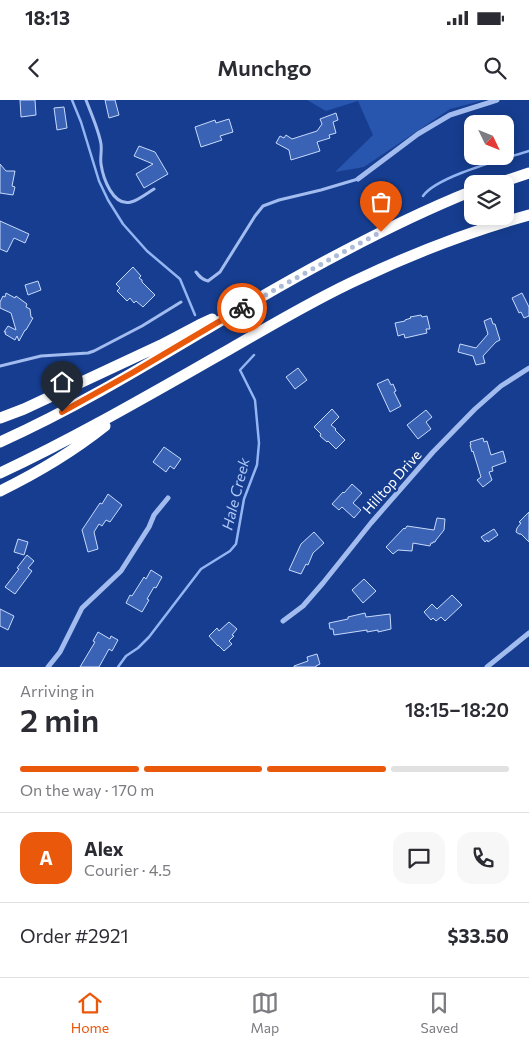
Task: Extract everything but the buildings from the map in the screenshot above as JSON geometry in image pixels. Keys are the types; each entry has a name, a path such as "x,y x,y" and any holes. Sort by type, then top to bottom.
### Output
{"highway":[{"path":"514,179 529,174"},
{"path":"0,442 62,412 250,303 381,232 464,195"},
{"path":"0,473 43,452 358,279 452,240 529,215"},
{"path":"0,418 24,409 161,345 198,325 250,303"},
{"path":"0,491 56,462 135,402"}],"street":[{"path":"358,179 418,134 450,115 497,100"},
{"name":"Hilltop Drive","path":"283,621 303,606 371,523 440,445 501,386 529,368"},
{"path":"48,667 60,652 82,608 121,571 149,528 154,515 168,498"},
{"path":"487,667 529,633"}],"lane":[{"path":"86,100 101,145 101,166 113,196 122,203 129,203 154,188"},
{"path":"196,272 205,281 208,281 220,272 262,206 358,179"},
{"path":"0,366 41,356 94,351 142,326 181,302"}],"shaded area":[{"path":"307,100 485,100 450,109 364,167 335,172 373,135 358,101 326,111"}],"waterway":[{"name":"Hale Creek","path":"72,100 81,122 99,181 108,200 123,224 147,251 180,279 195,315"},
{"path":"423,196 431,189 456,175 529,151"},
{"name":"Hale Creek","path":"118,667 126,656 149,637 201,569 230,551 236,544 244,499 257,465 259,443 255,400 240,370 254,355"}],"way so far":[{"path":"242,308 381,232"}],"route":[{"path":"62,412 242,308"}]}
